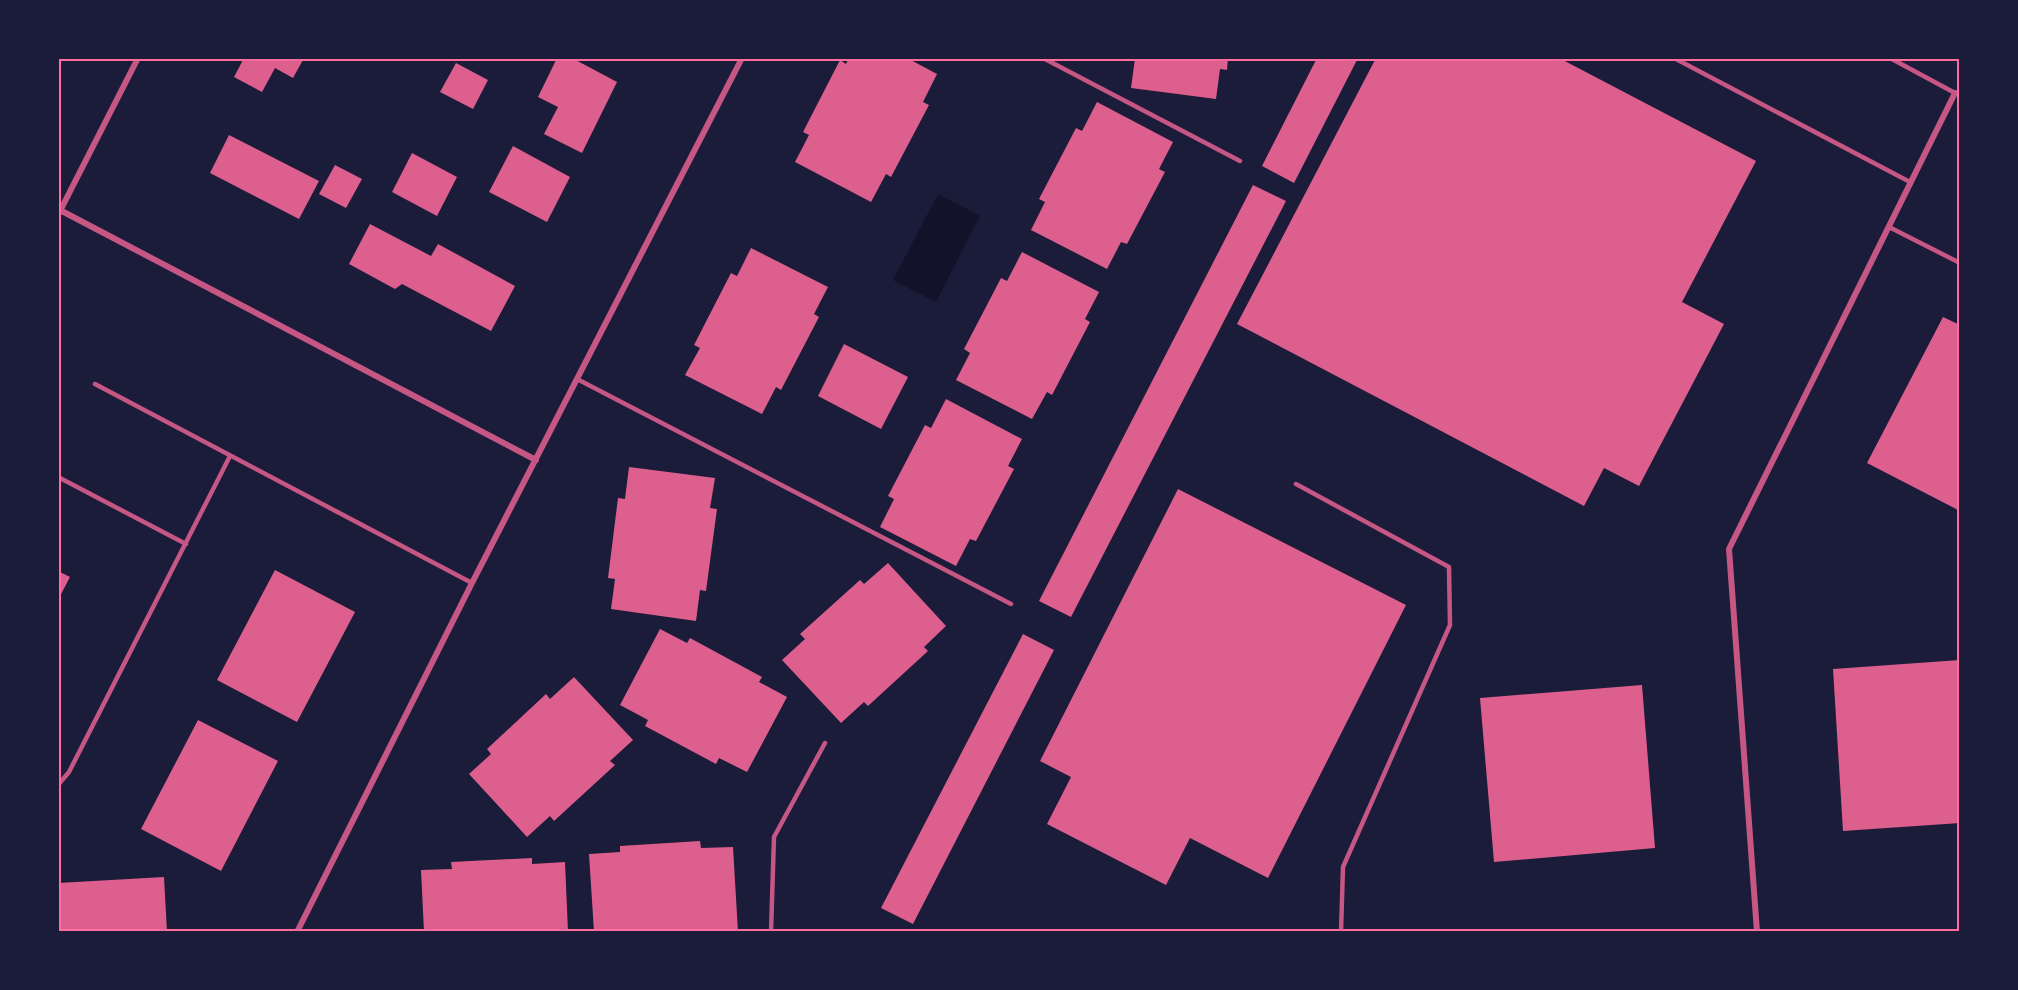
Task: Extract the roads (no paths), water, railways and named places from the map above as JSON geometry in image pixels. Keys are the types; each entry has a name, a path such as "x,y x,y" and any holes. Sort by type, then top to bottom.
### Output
{"street":[{"path":"138,58 59,211 536,460"},
{"path":"297,932 472,584 742,58"},
{"path":"1757,932 1729,549 1955,93"}],"lane":[{"path":"1043,58 1240,161"},
{"path":"1674,58 1910,182"},
{"path":"1890,58 1955,93"},
{"path":"1889,227 1959,263"},
{"path":"577,379 1011,604"},
{"path":"94,384 472,584"},
{"path":"58,785 69,772 230,456"},
{"path":"58,477 186,544"},
{"path":"1296,484 1449,567 1450,625 1343,867 1341,932"},
{"path":"771,932 774,837 825,743"}]}
